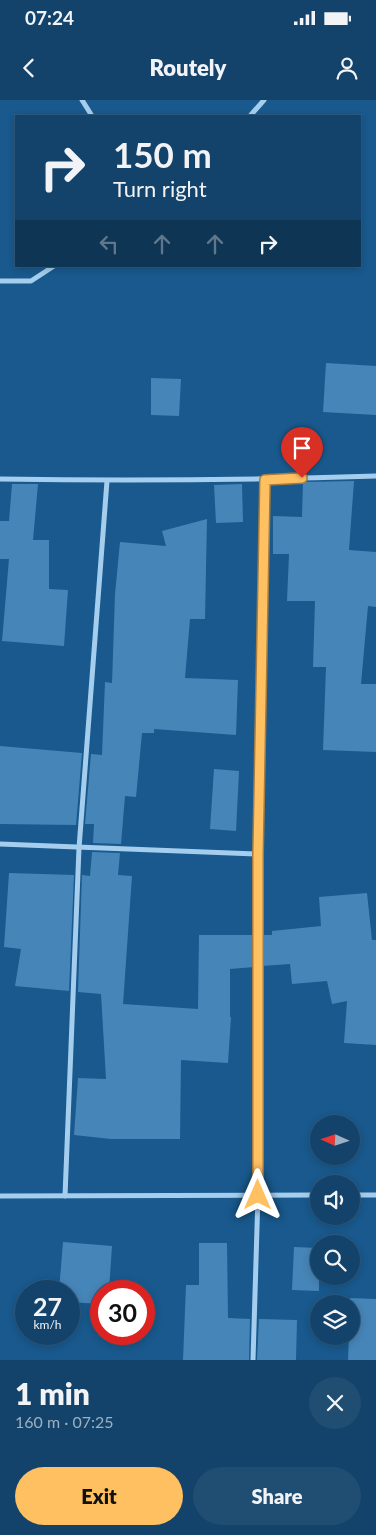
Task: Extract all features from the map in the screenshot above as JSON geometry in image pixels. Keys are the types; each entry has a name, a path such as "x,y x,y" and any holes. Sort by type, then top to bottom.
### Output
{"street":[{"path":"82,100 91,115"},
{"path":"251,115 264,100"},
{"path":"0,281 32,281 53,267"},
{"path":"0,479 107,481 265,480 376,476"},
{"path":"253,1360 258,1195 258,854 265,480"},
{"path":"65,1196 79,848 107,481"},
{"path":"0,844 258,854"},
{"path":"360,1195 376,1194"},
{"path":"0,1196 310,1195"}],"building":[{"path":"326,363 376,366 376,415 323,412"},
{"path":"151,378 181,379 179,416 151,415"},
{"path":"354,481 349,550 376,552 376,607 368,606 361,684 376,684 376,752 323,750 326,667 313,667 315,601 287,601 289,554 273,554 273,516 302,517 303,482"},
{"path":"12,484 38,484 33,540 49,540 49,589 68,590 64,646 2,641 9,559 0,559 0,521 9,521"},
{"path":"242,484 243,522 216,523 214,485"},
{"path":"207,519 205,619 190,619 185,678 238,680 236,735 154,729 154,733 142,733 136,797 125,796 121,844 93,843 94,824 85,824 91,754 102,755 105,682 112,683 115,594 120,542 166,546 162,531"},
{"path":"0,746 82,753 76,825 0,824"},
{"path":"214,769 239,771 236,831 210,829"},
{"path":"92,852 120,853 118,875 132,876 123,1004 198,1009 199,935 254,935 254,967 230,969 231,1017 228,1063 181,1060 180,1139 111,1139 74,1135 78,1078 106,1079 101,994 78,992 82,875 90,876"},
{"path":"9,873 74,875 69,991 15,986 21,949 4,947"},
{"path":"367,893 372,940 376,940 376,1045 344,1043 347,1001 332,1004 327,981 292,984 290,964 262,966 262,935 272,935 272,931 321,926 319,897"},
{"path":"63,1242 112,1246 110,1280 90,1280 90,1303 80,1303 80,1280 60,1280"},
{"path":"199,1243 227,1243 228,1318 250,1319 249,1360 183,1360 186,1285 199,1285"},
{"path":"294,1247 310,1248 310,1285 319,1285 319,1291 292,1290"},
{"path":"360,1298 376,1299 376,1360 348,1360 349,1345 360,1345"},
{"path":"259,1319 297,1320 296,1360 257,1360"}],"route":[{"path":"258,1195 258,854 265,480 302,478"}]}
